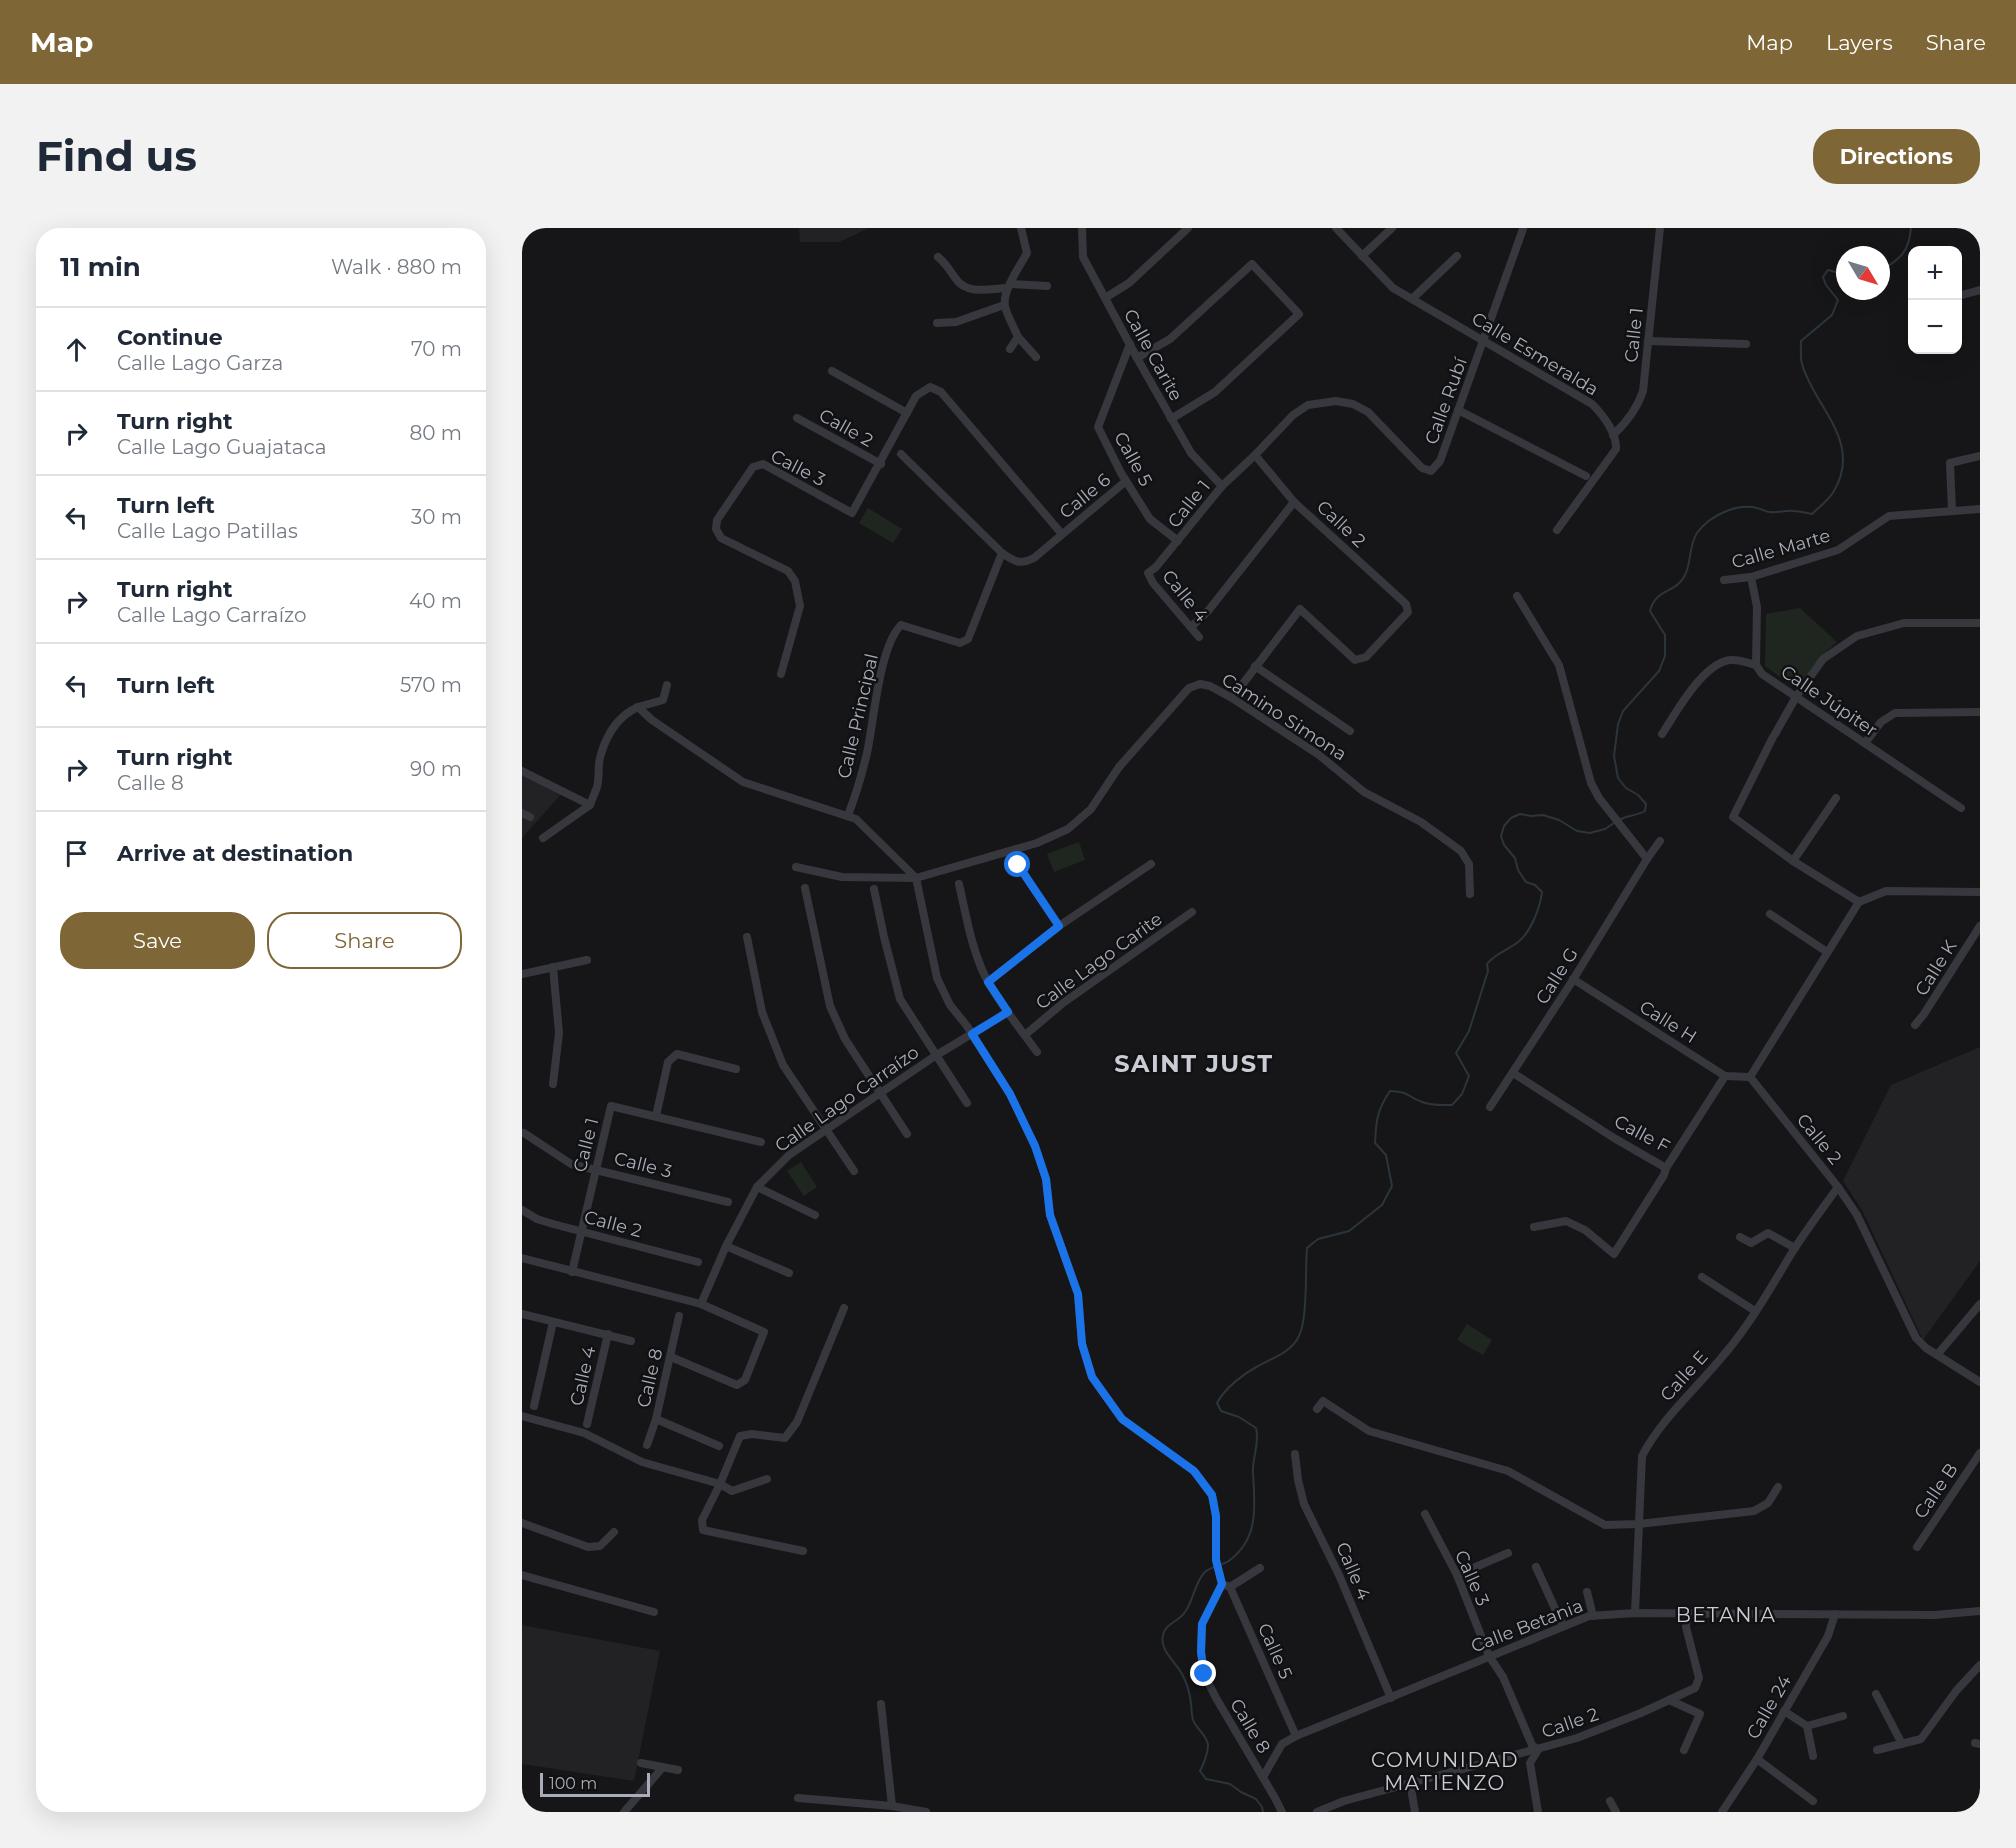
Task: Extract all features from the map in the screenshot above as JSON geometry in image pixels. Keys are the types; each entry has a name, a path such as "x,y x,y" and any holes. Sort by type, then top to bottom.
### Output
{"street":[{"path":"1021,228 1027,253 1009,286 1004,305 1018,337 1036,357"},
{"path":"1105,298 1129,283 1188,228"},
{"name":"Calle Esmeralda","path":"1336,228 1393,288 1592,404 1601,413 1613,435"},
{"path":"1362,256 1392,228"},
{"name":"Calle 1","path":"1613,435 1628,421 1643,392 1660,228"},
{"name":"Calle Carite","path":"1085,229 1083,257 1191,453 1222,486"},
{"name":"Calle Rubí","path":"1255,456 1293,415 1308,405 1336,401 1353,404 1368,412 1422,468 1431,471 1440,461 1523,230"},
{"path":"1412,299 1457,256"},
{"path":"938,257 948,264 961,285 969,290 1009,286 1047,286"},
{"path":"1137,358 1170,339 1252,264 1299,314 1215,392 1172,419"},
{"path":"1962,295 1980,290"},
{"path":"937,323 956,322 1004,305"},
{"path":"1010,350 1018,337"},
{"path":"1648,341 1746,344"},
{"name":"Calle 5","path":"1130,344 1098,427 1126,482 1150,519 1178,541"},
{"path":"832,371 907,413"},
{"name":"Calle 3","path":"781,674 800,606 795,581 788,571 722,538 716,529 717,520 753,467 763,464 852,513 916,396 930,387 941,392 1061,533"},
{"path":"1458,410 1586,476"},
{"name":"Calle 2","path":"797,418 880,464"},
{"path":"1557,530 1616,449 1613,435"},
{"path":"901,454 1002,553"},
{"name":"Calle 1","path":"1148,573 1178,541 1222,486 1255,456"},
{"name":"Calle 2","path":"1255,456 1294,501 1406,604 1408,612 1366,657 1354,660 1300,609 1256,666"},
{"path":"1952,511 1950,464 1980,456"},
{"name":"Calle 6","path":"1002,553 1015,562 1025,562 1034,558 1061,533 1126,482"},
{"path":"1191,627 1208,611 1294,501"},
{"name":"Calle Marte","path":"1724,580 1751,577 1838,550 1889,516 1980,509"},
{"name":"Calle Principal","path":"848,815 867,754 880,675 894,632 901,625 960,643 968,639 1002,553"},
{"name":"Calle 4","path":"1148,573 1153,583 1199,637"},
{"name":"Calle Júpiter","path":"1751,577 1757,607 1756,664 1762,674 1961,808"},
{"path":"1517,596 1559,665 1591,783 1599,798 1647,859"},
{"path":"1859,902 1793,861 1733,817 1774,735 1796,697 1823,660 1857,636 1904,623 1980,623"},
{"path":"1662,734 1694,685 1709,670 1730,659 1756,664"},
{"path":"1232,698 1256,666 1350,731"},
{"name":"Camino Simona","path":"796,867 842,877 916,878 1037,843 1068,829 1091,809 1119,767 1188,688 1200,684 1210,686 1232,698 1319,755 1364,792 1421,822 1461,851 1469,864 1470,894"},
{"path":"543,838 590,805 597,787 600,755 616,723 628,711 663,700 667,685"},
{"path":"638,707 652,720 743,782 848,815 862,824 916,878"},
{"path":"1865,743 1881,722 1895,713 1980,712"},
{"path":"522,771 590,805"},
{"path":"1793,861 1836,798"},
{"path":"522,813 530,816"},
{"name":"Calle G","path":"1490,1107 1660,841"},
{"path":"988,982 1059,926 1151,864"},
{"path":"1018,865 1059,926"},
{"name":"Calle 5","path":"916,878 937,978 950,1005 972,1034 1010,1094 1035,1146 1046,1179 1050,1215 1078,1294 1082,1344 1092,1377 1122,1419 1194,1471 1212,1495 1216,1516 1216,1562 1219,1571 1296,1736"},
{"path":"959,885 973,947 988,982 1036,1052"},
{"path":"805,888 830,1006 845,1039 907,1134"},
{"path":"874,889 900,999 935,1056 968,1102"},
{"path":"1725,1076 1750,1077 1859,902 1886,891 1980,892"},
{"name":"Calle Lago Carite","path":"1025,1035 1063,1003 1192,912"},
{"path":"1770,914 1827,952"},
{"name":"Calle K","path":"1915,1025 1980,926"},
{"path":"747,937 762,1012 783,1065 854,1171"},
{"path":"522,974 587,960"},
{"path":"553,967 559,1033 553,1084"},
{"name":"Calle H","path":"1573,979 1725,1076"},
{"name":"Calle Lago Carraízo","path":"701,1304 726,1246 757,1187 789,1155 935,1056 1008,1012"},
{"path":"656,1116 668,1062 676,1054 736,1069"},
{"name":"Calle F","path":"1513,1072 1614,1138 1666,1168 1725,1076"},
{"name":"Calle 2","path":"1750,1077 1838,1187 1857,1215 1916,1338 1936,1355 1980,1382"},
{"name":"Calle 1","path":"572,1272 611,1106 760,1142"},
{"name":"Calle 3","path":"524,1133 571,1164 728,1202"},
{"path":"1534,1227 1566,1221 1585,1230 1614,1254 1664,1175 1666,1168"},
{"path":"757,1187 815,1215"},
{"name":"Calle E","path":"1635,1613 1642,1456 1649,1442 1672,1412 1723,1357 1838,1187"},
{"name":"Calle 2","path":"522,1210 537,1219 698,1262"},
{"path":"1740,1237 1751,1243 1768,1233 1795,1248"},
{"path":"726,1246 789,1273"},
{"path":"522,1258 701,1304 764,1332 745,1380 741,1384 732,1384 671,1357"},
{"path":"1702,1277 1755,1311"},
{"path":"1936,1355 1980,1304"},
{"path":"803,1551 703,1530 702,1520 740,1436 752,1434 785,1438 797,1422 844,1308"},
{"path":"522,1314 631,1341"},
{"name":"Calle 8","path":"647,1445 656,1419 679,1316"},
{"path":"534,1406 554,1322"},
{"name":"Calle 4","path":"587,1424 608,1334"},
{"path":"1317,1409 1323,1401 1369,1431 1508,1471 1605,1525 1639,1524 1754,1511 1768,1503 1778,1487"},
{"path":"522,1416 584,1433 642,1462 720,1484 732,1491 767,1479"},
{"path":"656,1419 719,1446"},
{"name":"Calle B","path":"1917,1547 1980,1453"},
{"name":"Calle 4","path":"1295,1454 1298,1480 1305,1504 1339,1575 1390,1698"},
{"name":"Calle 3","path":"1425,1514 1457,1575 1489,1656 1503,1677 1532,1744 1538,1750"},
{"path":"522,1523 588,1547 600,1546 615,1532"},
{"path":"1457,1575 1508,1553"},
{"path":"1536,1567 1563,1626"},
{"path":"1226,1586 1260,1568"},
{"path":"522,1575 654,1612"},
{"name":"Calle 8","path":"1226,1586 1202,1624 1201,1652 1204,1674 1282,1812"},
{"path":"1587,1592 1593,1616"},
{"name":"Calle Betania","path":"1263,1778 1282,1744 1296,1736 1563,1626 1593,1616 1635,1613 1934,1615 1980,1611"},
{"name":"Calle 2","path":"1317,1812 1344,1801 1410,1782 1577,1738 1641,1713 1695,1688 1699,1678 1686,1628 1687,1614"},
{"name":"Calle 24","path":"1722,1812 1757,1759 1828,1636 1835,1614"},
{"path":"1877,1750 1921,1739 1956,1691 1980,1665"},
{"path":"1876,1694 1902,1743"},
{"path":"1670,1700 1700,1714 1684,1750"},
{"path":"881,1704 892,1806"},
{"path":"1784,1711 1807,1726 1813,1756"},
{"path":"1807,1726 1843,1716"},
{"path":"1538,1750 1530,1762 1538,1812"},
{"path":"1757,1759 1814,1801"},
{"path":"641,1762 678,1770"},
{"path":"624,1812 663,1767"},
{"path":"1410,1782 1415,1812"},
{"path":"798,1798 892,1806 926,1812"},
{"path":"1610,1801 1616,1812"}],"shaded area":[{"path":"799,228 869,228 839,242 800,242"},
{"path":"868,508 902,529 893,543 859,523"},
{"path":"1800,608 1837,642 1826,652 1800,687 1795,688 1765,666 1766,614"},
{"path":"522,774 563,792 522,838"},
{"path":"1079,842 1085,860 1054,872 1047,854"},
{"path":"1980,1047 1980,1261 1923,1340 1862,1210 1843,1181 1891,1085"},
{"path":"801,1162 817,1187 804,1196 787,1171"},
{"path":"1467,1324 1492,1340 1483,1355 1457,1340"},
{"path":"522,1625 660,1651 634,1781 522,1764"}],"waterway":[{"path":"1890,265 1906,249 1911,228"},
{"path":"1836,272 1828,270 1823,277 1836,298"},
{"path":"1619,820 1645,811 1646,804 1638,795 1626,788 1618,778 1614,756 1618,724 1623,711 1659,671 1665,656 1665,635 1650,611 1656,598 1675,586 1684,577 1697,533 1716,516 1740,507 1757,508 1768,512 1798,511 1812,514 1834,491 1841,473 1843,456 1840,440 1808,380 1801,361 1801,341 1832,315 1838,300"},
{"path":"1263,1812 1256,1799 1230,1784 1206,1779 1200,1771 1207,1755 1208,1745 1193,1720 1190,1696 1184,1677 1164,1648 1163,1642 1165,1630 1185,1612 1201,1576 1208,1570 1227,1562 1239,1551 1251,1532 1254,1509 1253,1467 1257,1440 1256,1428 1239,1417 1221,1411 1217,1403 1235,1382 1252,1369 1286,1351 1296,1342 1304,1317 1307,1248 1318,1239 1349,1231 1382,1205 1392,1186 1386,1155 1375,1143 1375,1135 1380,1110 1390,1091 1405,1093 1422,1102 1437,1105 1452,1105 1462,1094 1469,1076 1456,1053 1469,1031 1488,971 1487,964 1493,957 1523,938 1537,912 1542,892 1535,885 1526,882 1518,870 1515,858 1504,845 1501,836 1504,826 1511,818 1520,814 1543,815 1559,820 1577,831 1590,833 1605,829 1614,823"}],"district":[{"name":"SAINT JUST","path":"1194,1064"},
{"name":"BETANIA","path":"1726,1615"},
{"name":"COMUNIDAD MATIENZO","path":"1445,1772"}],"route":[{"path":"1018,865 1059,926 988,982 1008,1012 972,1034 1010,1094 1035,1146 1046,1179 1050,1215 1078,1294 1082,1344 1092,1377 1122,1419 1194,1471 1212,1495 1216,1516 1216,1560 1222,1584 1202,1624 1201,1652 1204,1674"}]}
